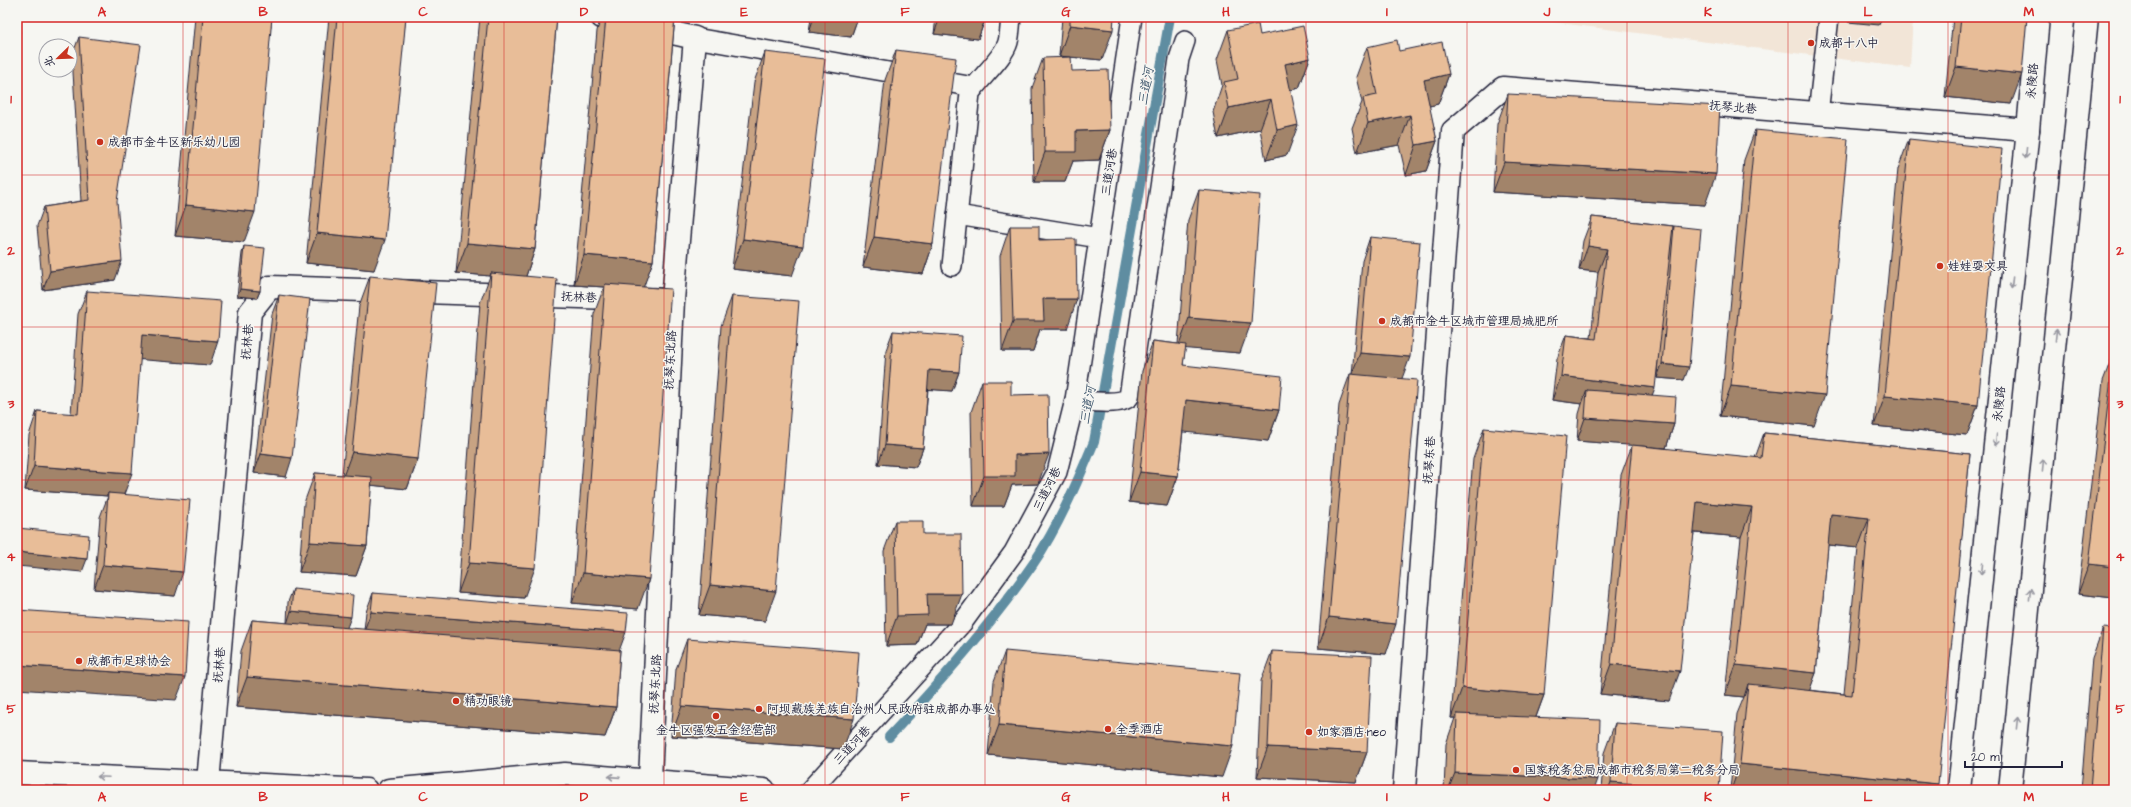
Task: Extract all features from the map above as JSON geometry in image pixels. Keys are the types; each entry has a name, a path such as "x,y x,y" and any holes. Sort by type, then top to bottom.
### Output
{"street":[{"path":"602,17 695,38"},
{"name":"永陵路","path":"1959,790 2028,130 2038,17"},
{"path":"2010,790 2087,17"},
{"name":"抚琴东北路","path":"650,780 673,300 695,38"},
{"name":"抚琴北巷","path":"1453,131 1504,88 2028,130"},
{"name":"抚琴东巷","path":"1404,790 1453,131"},
{"name":"抚林巷","path":"208,782 250,312 270,287 673,300"},
{"path":"17,772 366,790"},
{"path":"389,790 565,774 764,790"}],"lane":[{"path":"952,266 970,93 999,59 1008,43 1011,17"},
{"name":"三道河巷","path":"810,790 963,622 1014,552 1057,472 1080,401 1099,238 1132,17"},
{"path":"1818,114 1830,17"},
{"path":"695,38 974,87"},
{"path":"1080,401 1118,402 1125,401 1129,397 1179,60 1185,41"},
{"path":"957,215 1099,238"}],"shaded area":[{"name":"成都十八中","path":"1514,17 1913,17 1910,68"}],"building":[{"path":"17,17 21,17 19,41 17,41"},
{"path":"203,17 272,17 255,212 186,205"},
{"path":"337,17 406,17 385,240 317,233"},
{"path":"488,17 557,17 535,249 467,243"},
{"path":"606,17 675,17 653,261 584,255"},
{"path":"1070,17 1114,17 1113,30 1070,25"},
{"path":"1961,17 2027,17 2022,74 1956,67"},
{"path":"1258,24 1260,35 1303,26 1310,58 1285,64 1298,125 1277,130 1271,99 1229,108 1224,82 1238,79 1228,30"},
{"name":"成都市金牛区新乐幼儿园","path":"79,37 141,45 117,201 122,261 50,271 44,207 89,200"},
{"path":"1397,40 1399,51 1442,42 1449,74 1424,80 1437,141 1416,145 1410,115 1368,123 1363,98 1377,95 1367,47"},
{"path":"896,50 956,58 933,244 874,237"},
{"path":"765,52 825,59 803,246 743,239"},
{"path":"1071,57 1072,71 1108,70 1110,130 1076,131 1076,152 1045,152 1043,58"},
{"path":"1508,94 1720,106 1716,174 1504,162"},
{"path":"1755,130 1848,139 1825,395 1731,386"},
{"path":"1909,139 2002,149 1978,405 1885,396"},
{"path":"1199,190 1260,195 1251,323 1189,318"},
{"path":"1592,217 1673,226 1655,388 1561,376 1566,335 1596,339 1607,249 1588,246"},
{"path":"1010,226 1039,226 1039,240 1076,239 1077,299 1043,299 1044,321 1013,321"},
{"path":"1674,226 1701,229 1689,367 1662,364"},
{"name":"成都市金牛区城市管理局城肥所","path":"1370,237 1420,242 1410,357 1360,353"},
{"path":"244,246 265,248 260,291 240,289"},
{"path":"491,273 557,279 535,568 469,563"},
{"path":"370,276 436,283 418,459 352,452"},
{"path":"605,284 671,289 649,579 583,573"},
{"path":"87,291 221,301 218,341 142,335 132,473 34,466 37,411 78,414"},
{"path":"279,295 310,299 292,458 261,454"},
{"path":"732,296 799,301 776,591 710,585"},
{"path":"893,331 962,336 959,372 929,370 923,448 885,445"},
{"path":"1153,341 1186,345 1183,365 1282,376 1279,410 1186,400 1178,476 1140,472"},
{"path":"2114,353 2114,567 2089,564"},
{"path":"1350,374 1417,380 1396,624 1329,617"},
{"path":"982,381 1011,381 1011,395 1048,394 1049,454 1015,455 1015,476 984,476"},
{"path":"1587,390 1676,397 1674,424 1585,418"},
{"path":"1484,428 1566,436 1544,695 1462,688"},
{"path":"1764,433 1970,454 1938,784 1740,764 1748,684 1852,695 1869,518 1831,514 1816,673 1736,665 1752,507 1697,502 1680,671 1611,664 1632,445 1761,458"},
{"path":"315,473 372,477 367,546 310,542"},
{"path":"108,493 190,500 183,572 103,565"},
{"path":"895,521 923,521 923,534 961,534 962,594 927,594 928,615 897,616"},
{"path":"17,528 89,535 87,559 17,552"},
{"path":"293,589 353,595 351,617 291,611"},
{"path":"373,593 628,613 626,632 371,612"},
{"path":"17,610 188,622 185,677 17,665"},
{"path":"252,620 620,650 616,707 247,677"},
{"path":"2103,628 2114,629 2114,790 2090,790"},
{"path":"687,639 859,652 854,719 682,706"},
{"path":"1005,651 1240,673 1233,746 999,725"},
{"name":"如家酒店·neo","path":"1272,651 1372,656 1367,752 1268,747"},
{"path":"1457,714 1600,720 1598,779 1455,773"},
{"path":"1615,723 1723,731 1719,790 1611,782"}],"waterway":[{"name":"三道河","path":"889,737 964,653 1000,609 1033,564 1059,520 1094,442 1170,17"}],"place":[{"name":"成都十八中","path":"1811,43"},
{"name":"成都市金牛区新乐幼儿园","path":"100,142"},
{"name":"娃娃耍文具","path":"1940,266"},
{"name":"成都市金牛区城市管理局城肥所","path":"1382,321"},
{"name":"成都市足球协会","path":"79,661"},
{"name":"精功眼镜","path":"456,701"},
{"name":"阿坝藏族羌族自治州人民政府驻成都办事处","path":"759,709"},
{"name":"金牛区强发五金经营部","path":"716,716"},
{"name":"全季酒店","path":"1108,729"},
{"name":"如家酒店·neo","path":"1309,732"},
{"name":"国家税务总局成都市税务局第二税务分局","path":"1516,770"}]}
